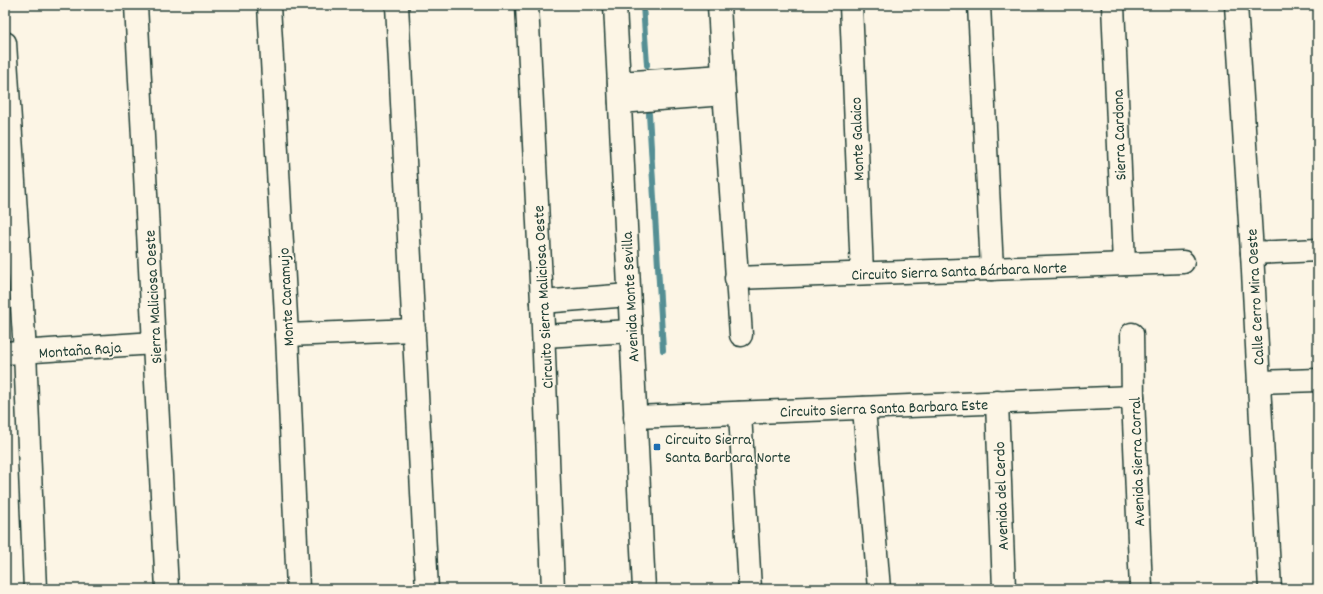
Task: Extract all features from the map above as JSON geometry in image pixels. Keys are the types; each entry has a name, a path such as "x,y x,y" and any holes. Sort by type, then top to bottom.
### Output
{"street":[{"name":"Sierra Maliciosa Oeste","path":"136,5 167,589"},
{"name":"Monte Caramujo","path":"269,5 287,335 298,589"},
{"path":"397,5 427,589"},
{"name":"Circuito Sierra Maliciosa Oeste","path":"526,5 544,336 553,589"},
{"name":"Avenida Monte Sevilla","path":"615,5 644,589"},
{"path":"719,5 723,85 741,335"},
{"name":"Monte Galaico","path":"851,5 862,273"},
{"path":"979,5 992,269"},
{"name":"Sierra Cardona","path":"1113,5 1124,264"},
{"name":"Calle Cerro Mira Oeste","path":"1236,5 1252,253 1270,589"},
{"path":"5,43 15,353 34,589"},
{"path":"619,92 723,85"},
{"path":"1252,253 1318,250"},
{"name":"Circuito Sierra Santa Bárbara Norte","path":"736,278 1182,262"},
{"path":"542,302 629,295"},
{"path":"287,335 414,330"},
{"path":"544,336 631,331"},
{"name":"Avenida Sierra Corral","path":"1132,334 1141,589"},
{"name":"Montaña Raja","path":"15,353 154,343"},
{"path":"1259,382 1318,380"},
{"name":"Circuito Sierra Santa Barbara Este","path":"635,417 1133,396"},
{"name":"Avenida del Cerdo","path":"997,402 1004,589"},
{"path":"864,408 879,589"},
{"path":"740,413 750,589"}],"waterway":[{"path":"643,5 647,65"},
{"path":"649,114 663,350"}],"place":[{"name":"Circuito Sierra Santa Barbara Norte","path":"657,447"}]}
